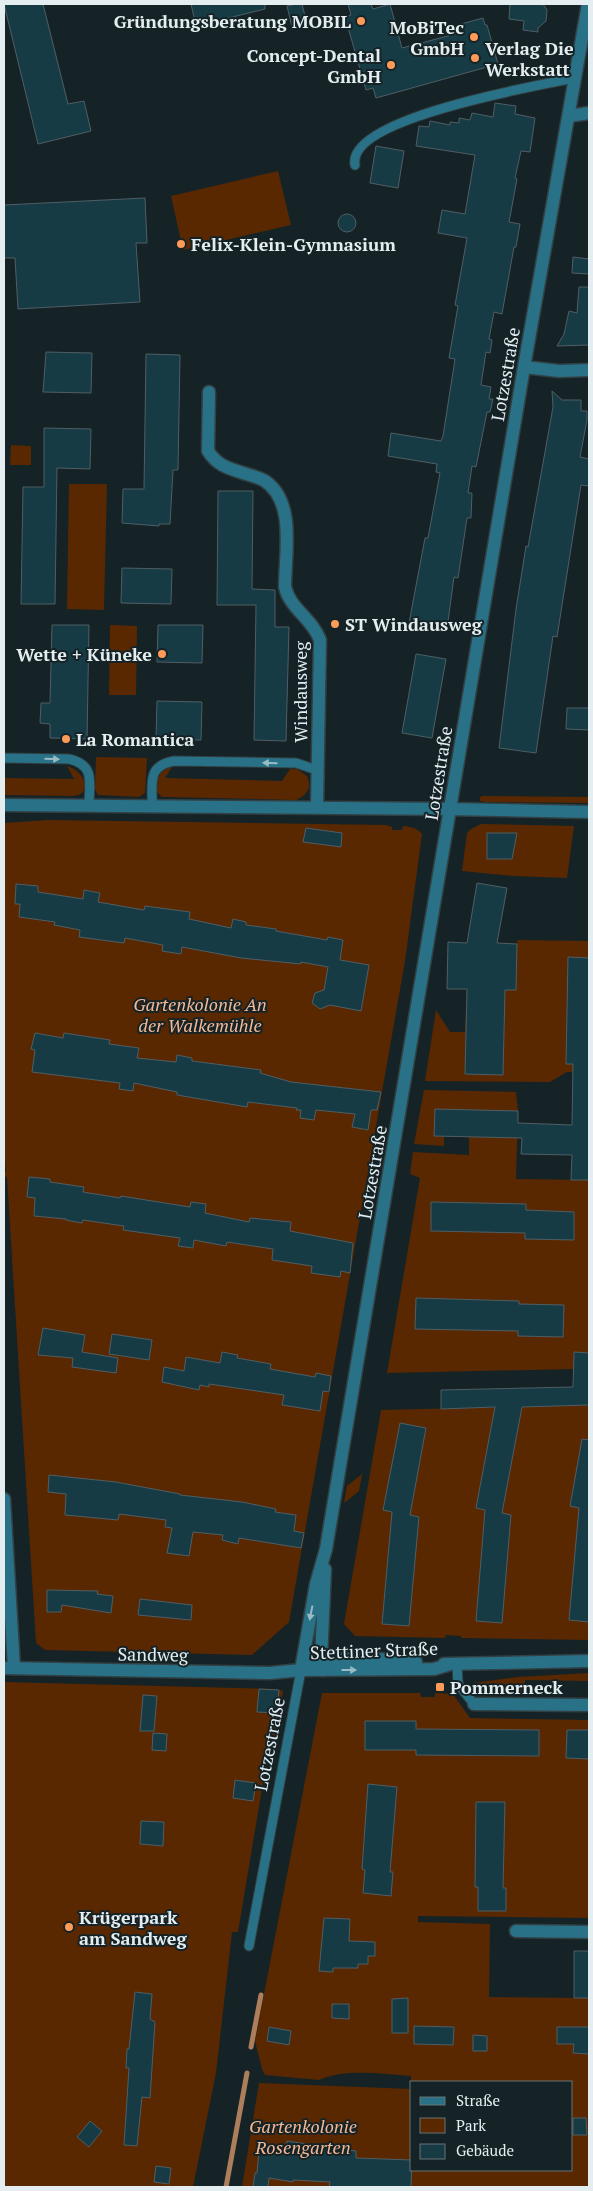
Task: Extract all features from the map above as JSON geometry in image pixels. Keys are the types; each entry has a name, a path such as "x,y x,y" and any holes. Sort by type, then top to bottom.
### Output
{"street":[{"name":"Lotzestraße","path":"301,1670 316,1584 326,1549 524,367 588,4"},
{"path":"569,116 589,113"},
{"path":"524,367 559,371 589,370"},
{"name":"Windausweg","path":"209,392 208,450 213,459 221,466 262,479 272,487 283,503 286,516 284,587 287,598 311,624 320,640 317,808"},
{"path":"4,806 450,809 589,812"},
{"path":"4,1499 9,1668"},
{"name":"Lotzestraße","path":"322,1665 326,1549"},
{"name":"Stettiner Straße","path":"301,1670 322,1665 434,1669 454,1664 589,1661"},
{"name":"Sandweg","path":"9,1668 270,1673 301,1670"},
{"path":"474,1704 589,1705"},
{"path":"516,1931 589,1932"}],"lane":[{"path":"355,165 354,159 358,150 396,124 501,93 575,78"},
{"path":"4,758 69,759 79,761 85,765 90,775 89,806"},
{"path":"152,807 153,776 158,766 164,763 174,761 296,763 317,770"},
{"path":"454,1664 458,1684 474,1704"},
{"name":"Lotzestraße","path":"249,1946 301,1670"}],"green space":[{"path":"278,171 291,225 183,250 171,196"},
{"path":"11,445 31,446 31,465 10,465"},
{"path":"69,484 107,484 104,610 67,609"},
{"path":"110,625 137,626 136,695 109,695"},
{"path":"96,757 147,758 145,793 139,797 98,795 95,789"},
{"path":"67,766 79,773 84,781 84,790 81,794 74,796 4,795 4,778 74,779"},
{"path":"172,767 165,778 282,781 290,769 297,769 307,776 309,787 303,796 296,800 162,797 157,792 159,776"},
{"path":"480,797 589,797 589,803 480,801"},
{"name":"Gartenkolonie An der Walkemühle","path":"48,820 386,825 392,827 392,830 402,830 403,826 411,827 422,834 405,961 289,1622 252,1655 45,1650 36,1643 7,1177 4,1176 4,1172 6,1172 4,1147 4,823"},
{"path":"481,824 574,826 567,878 512,876 462,871 467,833"},
{"path":"517,940 589,941 589,1072 567,1072 550,1082 425,1081 436,1010 450,1032 465,1032 467,989 516,990"},
{"path":"424,1090 516,1092 518,1111 516,1179 589,1180 589,1353 574,1352 574,1369 387,1373 420,1178 410,1174 413,1152 469,1155 469,1137 444,1136 444,1146 414,1144"},
{"path":"589,1405 589,1640 461,1638 461,1636 446,1635 445,1638 355,1636 344,1624 381,1410"},
{"path":"362,1474 359,1491 344,1503 347,1486"},
{"path":"589,1673 589,1681 525,1680 525,1695 482,1694 473,1683 518,1677"},
{"path":"4,1682 276,1689 283,1691 275,1741 270,1741 238,1932 232,1932 216,2073 193,2187 4,2187"},
{"name":"Gartenkolonie Rosengarten","path":"322,1693 420,1693 421,1697 435,1697 435,1693 453,1694 470,1718 589,1720 589,1918 418,1916 418,1922 490,1924 489,1997 589,1998 589,2187 242,2187 259,2083 410,2089 410,2171 573,2171 573,2081 411,2081 411,2076 376,2073 341,2074 319,2080 265,2075 255,2041"}],"building":[{"path":"4,4 43,4 68,104 84,101 91,131 38,144"},
{"path":"191,4 265,4 265,9 196,26"},
{"path":"302,4 307,24 292,27 287,6"},
{"path":"348,4 371,4 373,9 390,4 402,48 463,32 461,24 483,18 485,25 487,25 498,64 376,98 373,88 366,90 345,17 351,15"},
{"path":"510,4 543,4 547,10 546,21 538,28 538,32 523,30 524,21 509,19"},
{"path":"495,103 516,106 515,114 535,118 530,152 521,151 515,178 517,179 509,222 520,224 502,314 494,312 489,339 492,340 490,353 486,352 481,385 491,387 489,399 493,399 490,412 487,412 476,467 472,466 468,493 472,493 471,518 467,518 458,578 454,577 447,629 444,628 443,631 409,623 425,538 428,538 440,473 436,472 437,464 388,456 391,433 441,441 443,436 455,359 449,358 458,306 455,305 467,238 438,233 442,210 465,214 475,155 416,146 419,126 429,127 430,121 450,125 450,122 459,123 459,118 470,120 472,113 493,117"},
{"path":"376,146 404,151 398,188 370,183"},
{"path":"145,198 147,243 136,243 140,302 18,309 15,258 4,258 4,205"},
{"path":"347,214 355,219 356,223 351,231 347,232 339,227 338,223 343,215"},
{"path":"573,257 589,259 589,274 572,273"},
{"path":"579,287 589,287 589,345 557,346 564,334 569,311 577,313"},
{"path":"46,352 92,353 91,393 43,392"},
{"path":"146,354 180,355 178,470 173,470 170,524 159,524 159,526 122,523 123,489 144,489"},
{"path":"552,391 562,400 581,400 581,411 587,411 580,457 589,459 589,486 581,485 557,637 553,636 536,753 499,748 516,609 526,546 528,547 553,407"},
{"path":"44,428 91,429 90,469 57,468 55,604 21,604 23,487 44,487"},
{"path":"218,491 253,491 252,589 275,590 275,627 289,627 286,741 254,740 256,605 217,605"},
{"path":"122,568 172,569 171,604 121,603"},
{"path":"52,625 89,625 87,739 50,738 50,724 40,723 41,703 50,703"},
{"path":"158,625 203,625 202,663 157,662"},
{"path":"416,654 446,659 432,738 402,733"},
{"path":"157,701 202,702 201,740 156,739"},
{"path":"567,708 589,708 589,730 566,729"},
{"path":"306,828 342,833 341,847 303,842"},
{"path":"487,833 517,833 512,859 487,859"},
{"path":"477,883 507,888 497,943 517,944 516,990 505,990 503,1075 465,1074 467,989 447,989 448,942 467,943"},
{"path":"16,884 38,886 38,892 83,899 84,890 100,893 98,902 144,910 145,906 190,912 189,919 231,928 233,919 246,922 246,925 276,929 276,931 327,940 328,937 343,940 340,960 369,965 361,1011 330,1005 320,1009 312,1003 315,993 324,990 328,967 301,962 301,964 241,958 182,947 181,954 162,951 163,945 125,938 124,943 79,937 80,930 54,925 55,922 19,917 20,904 15,904"},
{"path":"568,957 589,958 589,1180 571,1180 572,1155 521,1154 522,1138 434,1136 435,1109 518,1111 518,1123 572,1125 573,1064 566,1064"},
{"path":"35,1033 63,1038 64,1033 110,1040 109,1044 139,1048 137,1058 176,1062 177,1055 192,1058 192,1061 261,1070 260,1073 291,1082 381,1092 377,1110 371,1110 368,1130 352,1127 355,1114 316,1110 314,1120 300,1118 301,1110 296,1110 297,1108 248,1102 247,1107 177,1095 177,1092 134,1083 133,1091 119,1089 120,1083 32,1072 35,1050 31,1049"},
{"path":"29,1177 50,1179 50,1182 84,1187 83,1192 120,1198 121,1196 190,1207 191,1202 206,1204 205,1213 249,1222 250,1218 291,1222 290,1231 353,1243 350,1273 341,1271 340,1277 311,1273 312,1266 272,1260 273,1249 227,1242 226,1246 194,1240 193,1248 178,1246 180,1238 123,1230 124,1226 83,1220 82,1223 66,1219 34,1216 35,1198 27,1197"},
{"path":"431,1202 526,1204 526,1210 574,1212 574,1240 525,1239 525,1233 431,1231"},
{"path":"416,1298 519,1301 519,1304 564,1305 563,1337 518,1336 518,1331 415,1329"},
{"path":"43,1328 85,1335 82,1352 118,1358 116,1373 72,1367 73,1358 38,1355"},
{"path":"112,1334 152,1340 149,1360 109,1354"},
{"path":"222,1352 238,1355 237,1358 271,1364 270,1369 315,1377 316,1373 331,1376 329,1392 323,1391 320,1411 282,1405 284,1395 209,1384 209,1387 200,1385 199,1390 162,1382 164,1367 184,1371 186,1357 220,1363"},
{"path":"574,1352 589,1353 589,1405 522,1407 502,1513 511,1515 502,1623 476,1621 485,1510 476,1508 495,1407 441,1409 441,1390 573,1387"},
{"path":"400,1423 426,1428 410,1515 419,1517 409,1626 382,1624 392,1512 383,1510"},
{"path":"582,1439 589,1440 589,1622 569,1620 579,1508 570,1506"},
{"path":"49,1475 116,1482 180,1495 242,1502 276,1509 275,1512 296,1515 294,1531 304,1533 301,1548 239,1538 238,1544 222,1540 223,1535 193,1532 189,1556 167,1553 172,1528 165,1527 166,1520 119,1514 118,1520 65,1515 66,1494 48,1492"},
{"path":"47,1590 98,1591 97,1594 113,1596 111,1613 62,1605 61,1612 47,1612"},
{"path":"140,1599 192,1605 191,1620 138,1615"},
{"path":"259,1689 279,1690 277,1713 257,1712"},
{"path":"143,1695 157,1696 154,1731 140,1731"},
{"path":"365,1721 416,1721 416,1729 539,1730 539,1756 416,1755 416,1750 365,1750"},
{"path":"567,1730 589,1730 589,1759 566,1758"},
{"path":"153,1733 167,1734 166,1751 152,1750"},
{"path":"235,1780 256,1783 253,1801 233,1798"},
{"path":"368,1784 397,1787 390,1872 393,1872 391,1896 363,1893 365,1870 362,1869"},
{"path":"476,1802 505,1802 503,1888 506,1888 506,1911 478,1911 478,1887 475,1887"},
{"path":"141,1821 164,1822 163,1846 140,1844"},
{"path":"324,1918 350,1919 349,1941 375,1942 375,1956 368,1956 368,1964 358,1964 358,1968 333,1968 333,1972 319,1971"},
{"path":"574,1951 589,1951 589,1998 574,1998"},
{"path":"135,1992 152,1994 150,2019 155,2022 150,2098 142,2097 137,2146 124,2145 129,2068 126,2068 127,2049 129,2049"},
{"path":"408,1998 408,2033 392,2033 392,1999"},
{"path":"332,2004 349,2004 349,2019 332,2018"},
{"path":"414,2026 454,2027 453,2045 414,2044"},
{"path":"269,2027 291,2031 289,2045 267,2041"},
{"path":"557,2027 589,2027 589,2054 573,2053 574,2044 557,2044"},
{"path":"473,2035 487,2036 487,2051 473,2051"},
{"path":"573,2118 586,2118 587,2135 573,2135"},
{"path":"90,2121 102,2131 89,2147 77,2137"},
{"path":"287,2141 356,2151 356,2158 410,2160 411,2187 329,2187 330,2182 293,2180 293,2182 269,2178 268,2187 253,2187 255,2173 257,2173 259,2151 285,2153"},
{"path":"156,2166 171,2168 169,2184 154,2182"}],"waterway":[{"path":"251,2047 261,1995"},
{"path":"226,2187 247,2073"}],"place":[{"name":"Gründungsberatung MOBIL","path":"361,21"},
{"name":"MoBiTec GmbH","path":"474,37"},
{"name":"Verlag Die Werkstatt","path":"475,58"},
{"name":"Concept-Dental GmbH","path":"391,65"},
{"name":"Felix-Klein-Gymnasium","path":"181,244"},
{"name":"ST Windausweg","path":"335,624"},
{"name":"Wette + Küneke","path":"162,654"},
{"name":"La Romantica","path":"66,739"},
{"name":"Pommerneck","path":"440,1687"},
{"name":"Krügerpark am Sandweg","path":"69,1927"}]}
